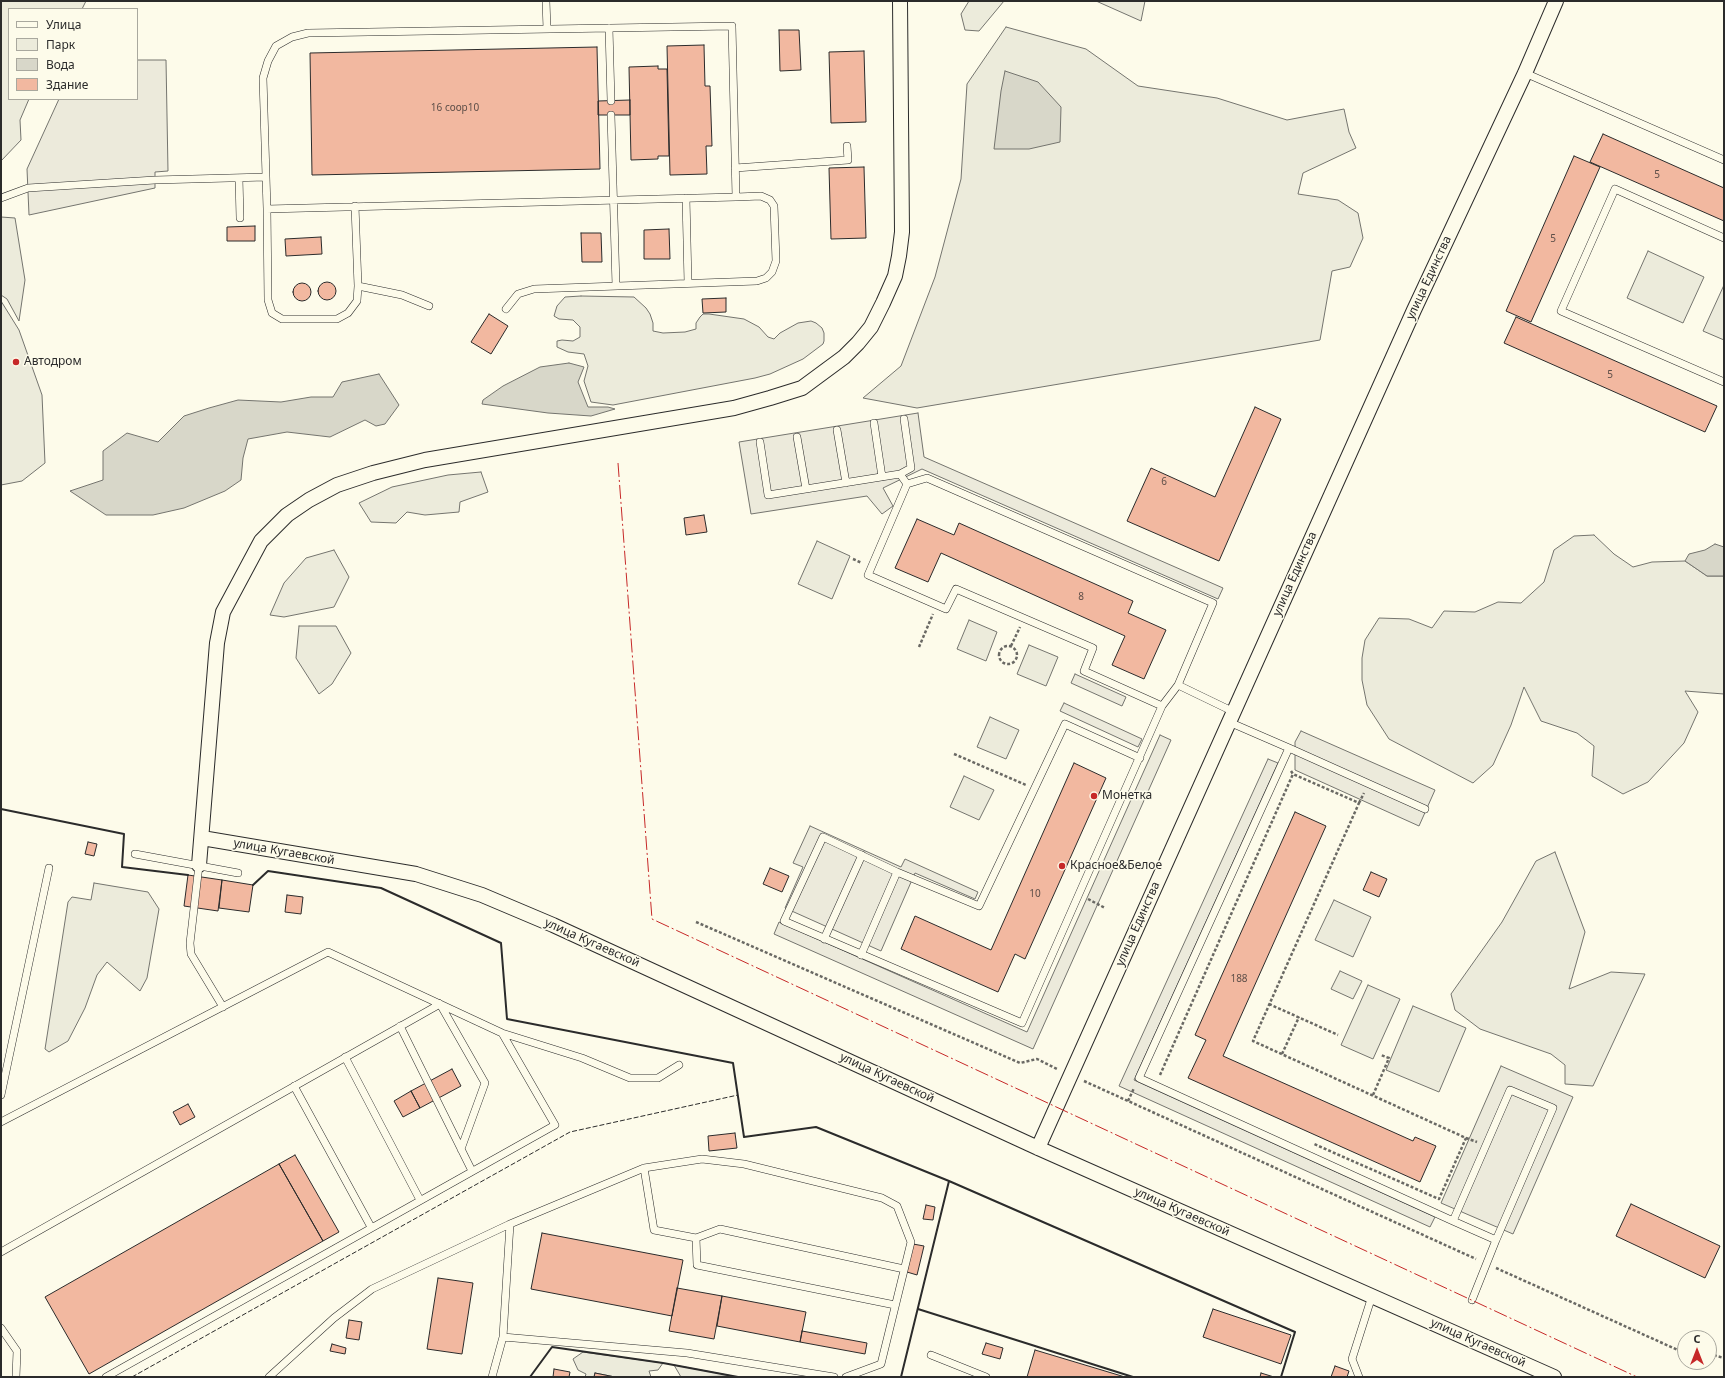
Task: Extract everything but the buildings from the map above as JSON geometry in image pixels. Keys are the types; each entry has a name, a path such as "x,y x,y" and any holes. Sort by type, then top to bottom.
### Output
{"street":[{"path":"199,865 216,643 223,612 261,541 286,515 337,484 410,464 734,408 770,398 802,388 844,357 858,343 871,326 895,276 902,232 900,1"},
{"name":"улица Единства","path":"1038,1148 1414,310 1525,73 1556,1"},
{"name":"улица Кугаевской","path":"202,838 416,874 482,895 553,925 1038,1148 1554,1377"}],"lane":[{"path":"546,1 547,29"},
{"path":"355,206 358,286 357,301 348,313 337,319 282,319 272,313 268,300 263,78 268,61 276,46 292,37 308,33 732,26 736,197"},
{"path":"609,28 611,100"},
{"path":"1525,73 1724,160"},
{"path":"611,115 616,286"},
{"path":"735,168 848,160 848,146"},
{"path":"1,198 28,188 155,180 266,177"},
{"path":"239,178 240,218"},
{"path":"1724,238 1615,189 1561,311 1724,382"},
{"path":"266,208 761,196 770,200 774,206 776,261 772,272 766,278 757,281 534,289 518,294 506,309"},
{"path":"686,198 688,283"},
{"path":"358,286 402,295 429,306"},
{"path":"760,442 768,495 846,483 900,474 911,468 904,419"},
{"path":"874,423 882,477"},
{"path":"837,430 846,483"},
{"path":"798,437 806,489"},
{"path":"900,474 907,484"},
{"path":"907,484 927,478 1213,603 1178,685 1162,706 1140,758 1022,1023 784,921 823,837 897,872 979,906 1065,724 1140,758"},
{"path":"907,484 868,575 946,608 956,589 1093,648 1084,671 1162,706"},
{"path":"1178,685 1231,717 1289,748 1425,809"},
{"path":"1289,748 1138,1078 1496,1240"},
{"path":"135,854 238,873"},
{"path":"824,939 862,856"},
{"path":"199,865 190,943 191,954 223,1007"},
{"path":"1,1095 48,868"},
{"path":"861,955 897,872"},
{"path":"1,1122 328,952 502,1033 582,1058 630,1078 658,1078 679,1065"},
{"path":"1,1252 440,1004"},
{"path":"440,1004 485,1083 461,1149"},
{"path":"400,1026 472,1171"},
{"path":"106,1377 555,1125 502,1033"},
{"path":"345,1057 420,1200"},
{"path":"294,1086 371,1227"},
{"path":"1452,1221 1510,1090 1553,1108 1496,1240 1472,1300"},
{"path":"269,1377 334,1318 372,1289 510,1224 644,1168 702,1159 744,1164 882,1198 897,1206 911,1242 881,1364 846,1377"},
{"path":"644,1168 654,1230 696,1238 720,1229 904,1268"},
{"path":"492,1377 502,1337 510,1224"},
{"path":"696,1238 697,1265 895,1305"},
{"path":"1359,1377 1352,1359 1372,1296"},
{"path":"1,1328 17,1351 16,1377"},
{"path":"502,1337 687,1353 834,1377"},
{"path":"932,1355 986,1377"}],"path":[{"path":"918,647 937,605"},
{"path":"1008,645 1015,648 1017,652 1016,660 1008,664 1004,663 999,656 1001,648 1008,645"},
{"path":"954,754 1034,789"},
{"path":"1166,1078 1159,1074 1293,774 1359,803 1252,1041 1466,1138 1439,1199 1310,1142"},
{"path":"696,922 1020,1063 1037,1059 1677,1350"},
{"path":"1269,1004 1338,1035"},
{"path":"1282,1054 1300,1017"},
{"path":"1373,1095 1389,1058 1381,1054"}],"green space":[{"path":"1,1 86,1 82,8 8,8 8,100 29,100 20,120 21,140 1,161"},
{"path":"969,1 1004,1 979,31 965,30 961,14"},
{"path":"1096,1 1145,1 1141,21"},
{"path":"1006,27 1086,49 1138,86 1217,98 1287,120 1344,109 1349,132 1356,148 1303,173 1298,194 1338,200 1358,213 1363,238 1350,267 1332,271 1320,340 917,408 863,398 901,366 935,277 961,179 967,84"},
{"path":"1,217 15,218 25,280 19,321 7,299 1,295"},
{"path":"1648,251 1704,277 1683,323 1627,298"},
{"path":"1724,285 1724,340 1703,331"},
{"path":"565,297 634,297 650,314 653,323 653,331 663,333 685,332 696,329 696,323 700,317 703,314 709,314 744,319 759,327 768,337 774,339 780,333 798,323 811,321 822,328 824,333 824,341 823,344 803,359 770,374 755,378 613,405 591,402 584,381 588,366 584,354 568,352 557,347 557,341 573,341 580,337 580,327 573,320 559,319 554,316 557,306"},
{"name":"Автодром","path":"1,301 19,330 42,395 45,463 22,481 1,485"},
{"path":"481,472 488,492 460,502 459,512 425,515 407,512 396,523 371,522 359,503 392,487 448,475"},
{"path":"1594,535 1614,554 1633,567 1652,562 1685,561 1707,576 1724,576 1724,694 1685,691 1698,712 1684,743 1648,782 1623,794 1592,776 1594,746 1577,733 1541,721 1524,687 1511,725 1493,765 1473,783 1389,739 1367,705 1362,680 1362,658 1365,640 1379,618 1409,619 1432,628 1444,611 1475,612 1498,602 1521,603 1544,582 1554,550 1574,536"},
{"path":"817,541 850,556 832,599 798,584"},
{"path":"334,550 349,577 334,607 284,617 270,615 284,583 306,558"},
{"path":"969,620 997,632 986,661 957,649"},
{"path":"299,626 336,626 351,653 332,684 319,694 296,658"},
{"path":"1029,645 1058,657 1046,686 1017,674"},
{"path":"990,717 1019,730 1006,759 977,747"},
{"path":"964,776 994,790 979,820 950,807"},
{"path":"1555,852 1585,932 1569,989 1611,972 1645,974 1593,1086 1565,1084 1565,1065 1551,1054 1480,1029 1455,1010 1451,994 1502,922 1536,861"},
{"path":"94,883 148,892 159,909 147,978 140,991 107,962 97,975 85,1008 68,1041 49,1052 45,1049 68,902 72,897 91,900"},
{"path":"1334,900 1371,917 1353,957 1315,940"},
{"path":"1340,971 1362,981 1353,999 1331,989"},
{"path":"1368,985 1400,999 1373,1059 1341,1045"},
{"path":"1413,1006 1466,1028 1439,1092 1386,1070"},
{"path":"583,1352 663,1363 658,1370 649,1371 651,1377 615,1377 595,1373 594,1377 585,1377 586,1374 578,1370 573,1359"},
{"path":"674,1365 733,1376 681,1377"}],"shaded area":[{"path":"138,60 166,60 168,171 155,172 155,188 29,215 27,169 59,100 138,100"},
{"path":"918,413 924,457 1223,588 1218,599 922,469 883,488 893,506 882,514 867,496 751,514 739,442"},
{"path":"1075,674 1126,697 1122,706 1071,683"},
{"path":"1064,703 1142,739 1138,747 1060,711"},
{"path":"1301,731 1435,790 1419,826 1295,770 1295,742"},
{"path":"1160,735 1171,740 1033,1049 774,934 779,922 1027,1032"},
{"path":"1268,759 1278,763 1134,1080 1435,1217 1430,1227 1119,1086"},
{"path":"810,826 901,867 905,859 978,892 975,899 915,873 881,951 785,908 803,867 793,863"},
{"path":"1501,1066 1573,1097 1513,1234 1441,1203"}],"water":[{"path":"1005,71 1038,82 1061,107 1060,142 1029,149 994,149"},
{"path":"569,363 584,367 578,382 588,407 608,407 615,409 591,416 548,413 482,404 483,400 503,386 540,367"},
{"path":"379,374 399,405 385,424 376,426 365,420 330,437 287,432 248,439 243,458 241,480 225,491 184,508 153,515 106,515 70,491 103,480 103,451 127,433 158,442 184,416 209,408 238,400 281,402 311,397 333,397 342,382"},
{"path":"1715,544 1724,547 1724,576 1707,576 1685,561 1689,554 1705,550"}],"fence":[{"path":"132,1377 570,1132 738,1095"}],"wall":[{"path":"1,809 124,834 122,867 188,875"},
{"path":"253,885 268,871 381,888 501,943 507,1019 733,1063 744,1137 816,1127 949,1181 1295,1332 1281,1377"},
{"path":"901,1377 949,1181"},
{"path":"918,1309 1133,1377"},
{"path":"530,1377 552,1347 663,1363 738,1377"}],"power":[{"path":"618,463 652,919 1637,1377"}],"place":[{"name":"Автодром","path":"16,362"},
{"name":"Монетка","path":"1094,796"},
{"name":"Красное&Белое","path":"1062,866"}]}
